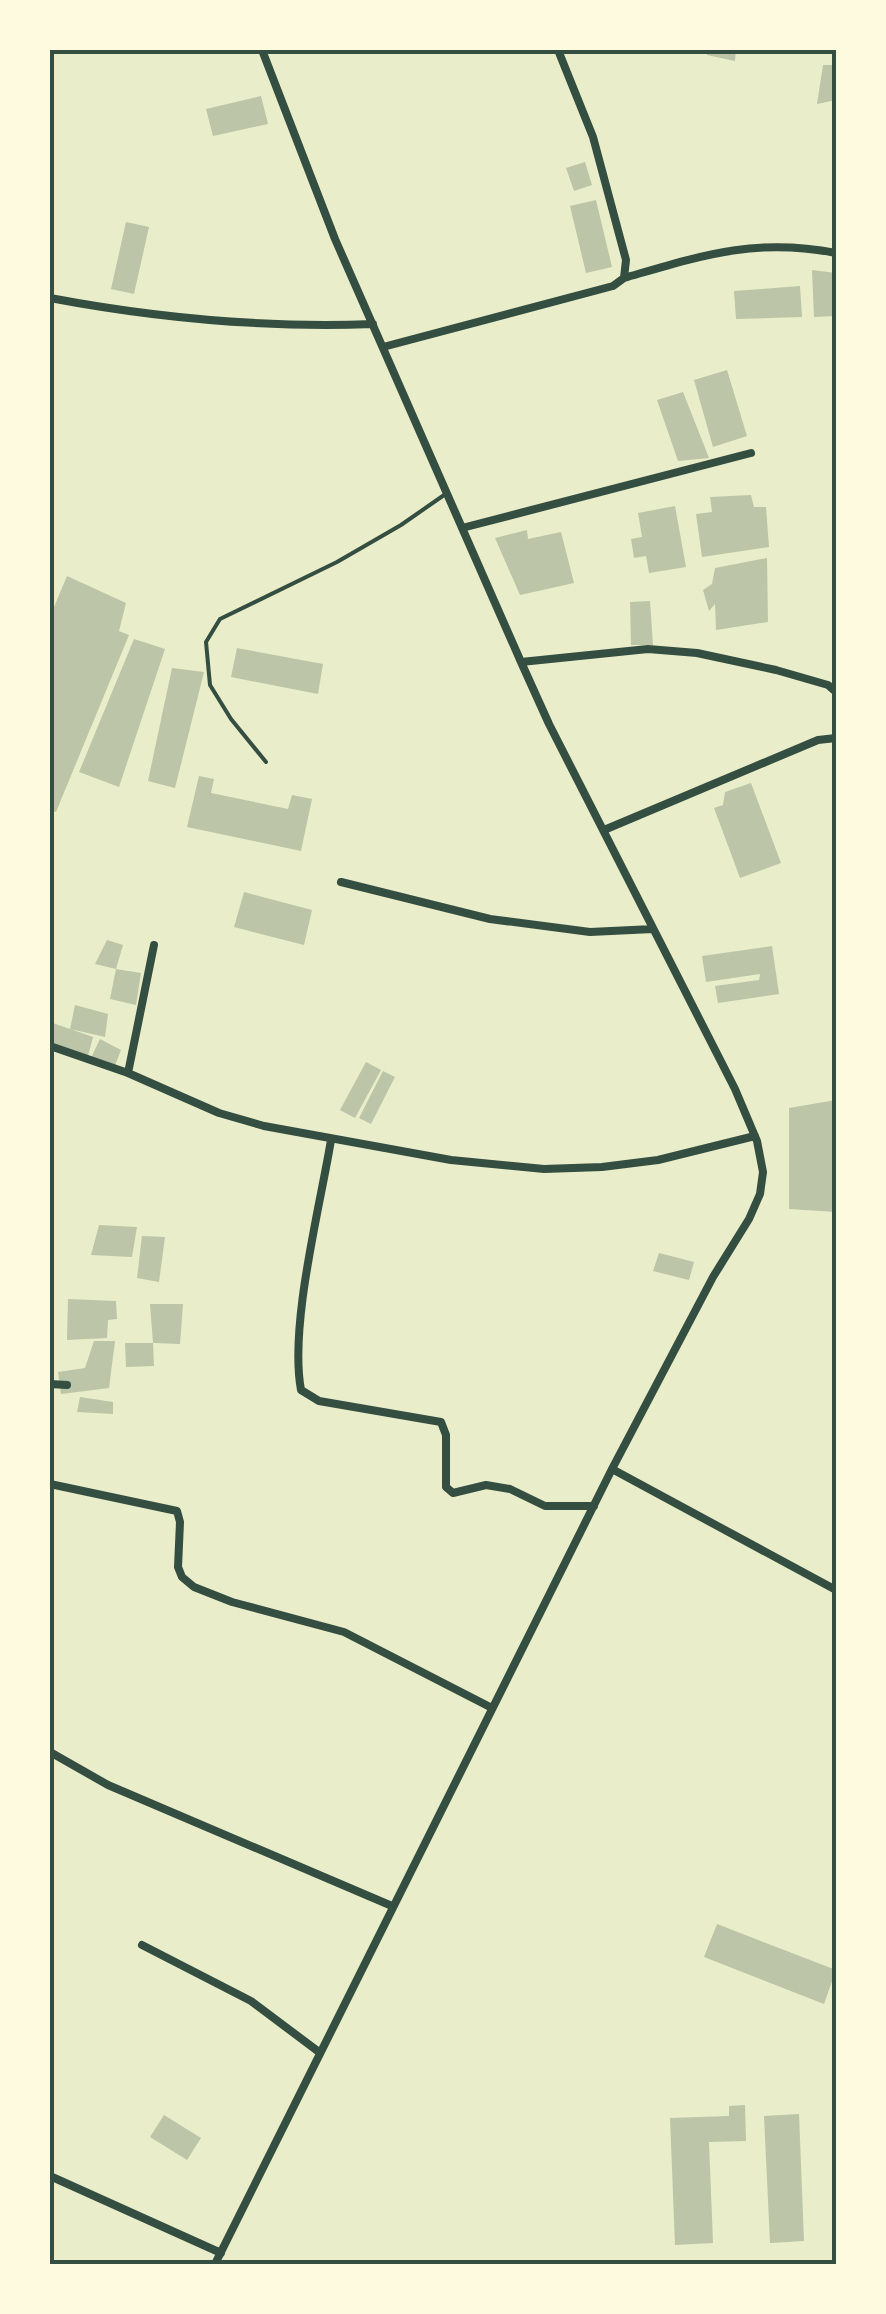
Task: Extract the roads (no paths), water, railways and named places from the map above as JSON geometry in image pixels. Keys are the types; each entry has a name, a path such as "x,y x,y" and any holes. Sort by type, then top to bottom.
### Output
{"street":[{"path":"215,2264 612,1469 713,1277 749,1220 760,1194 763,1172 735,1089 521,662 335,239 262,50"},
{"path":"558,50 593,137 626,260 624,278"},
{"path":"383,348 740,248 786,246 836,253"},
{"path":"50,298 195,319 373,324"},
{"path":"462,528 750,454"},
{"path":"521,662 648,648 697,653 776,670 836,692"},
{"path":"604,830 818,740 836,738"},
{"path":"341,882 444,910 544,928 590,932 653,929"},
{"path":"128,1073 154,945"},
{"path":"50,1046 128,1073 219,1113 264,1126 451,1160 544,1170 658,1160 754,1136"},
{"path":"331,1140 303,1306 298,1374 301,1390 319,1401 441,1422 446,1435 446,1487 453,1493 486,1485 510,1489 545,1506 594,1506"},
{"path":"50,1384 67,1386"},
{"path":"612,1469 836,1590"},
{"path":"50,1484 177,1511 178,1568 194,1587 251,1608 344,1632 492,1708"},
{"path":"50,1752 108,1785 392,1906"},
{"path":"142,1945 251,2001 319,2052"},
{"path":"50,2176 220,2253"}],"lane":[{"path":"266,762 210,685 206,642 220,619 337,562 447,493"}]}
